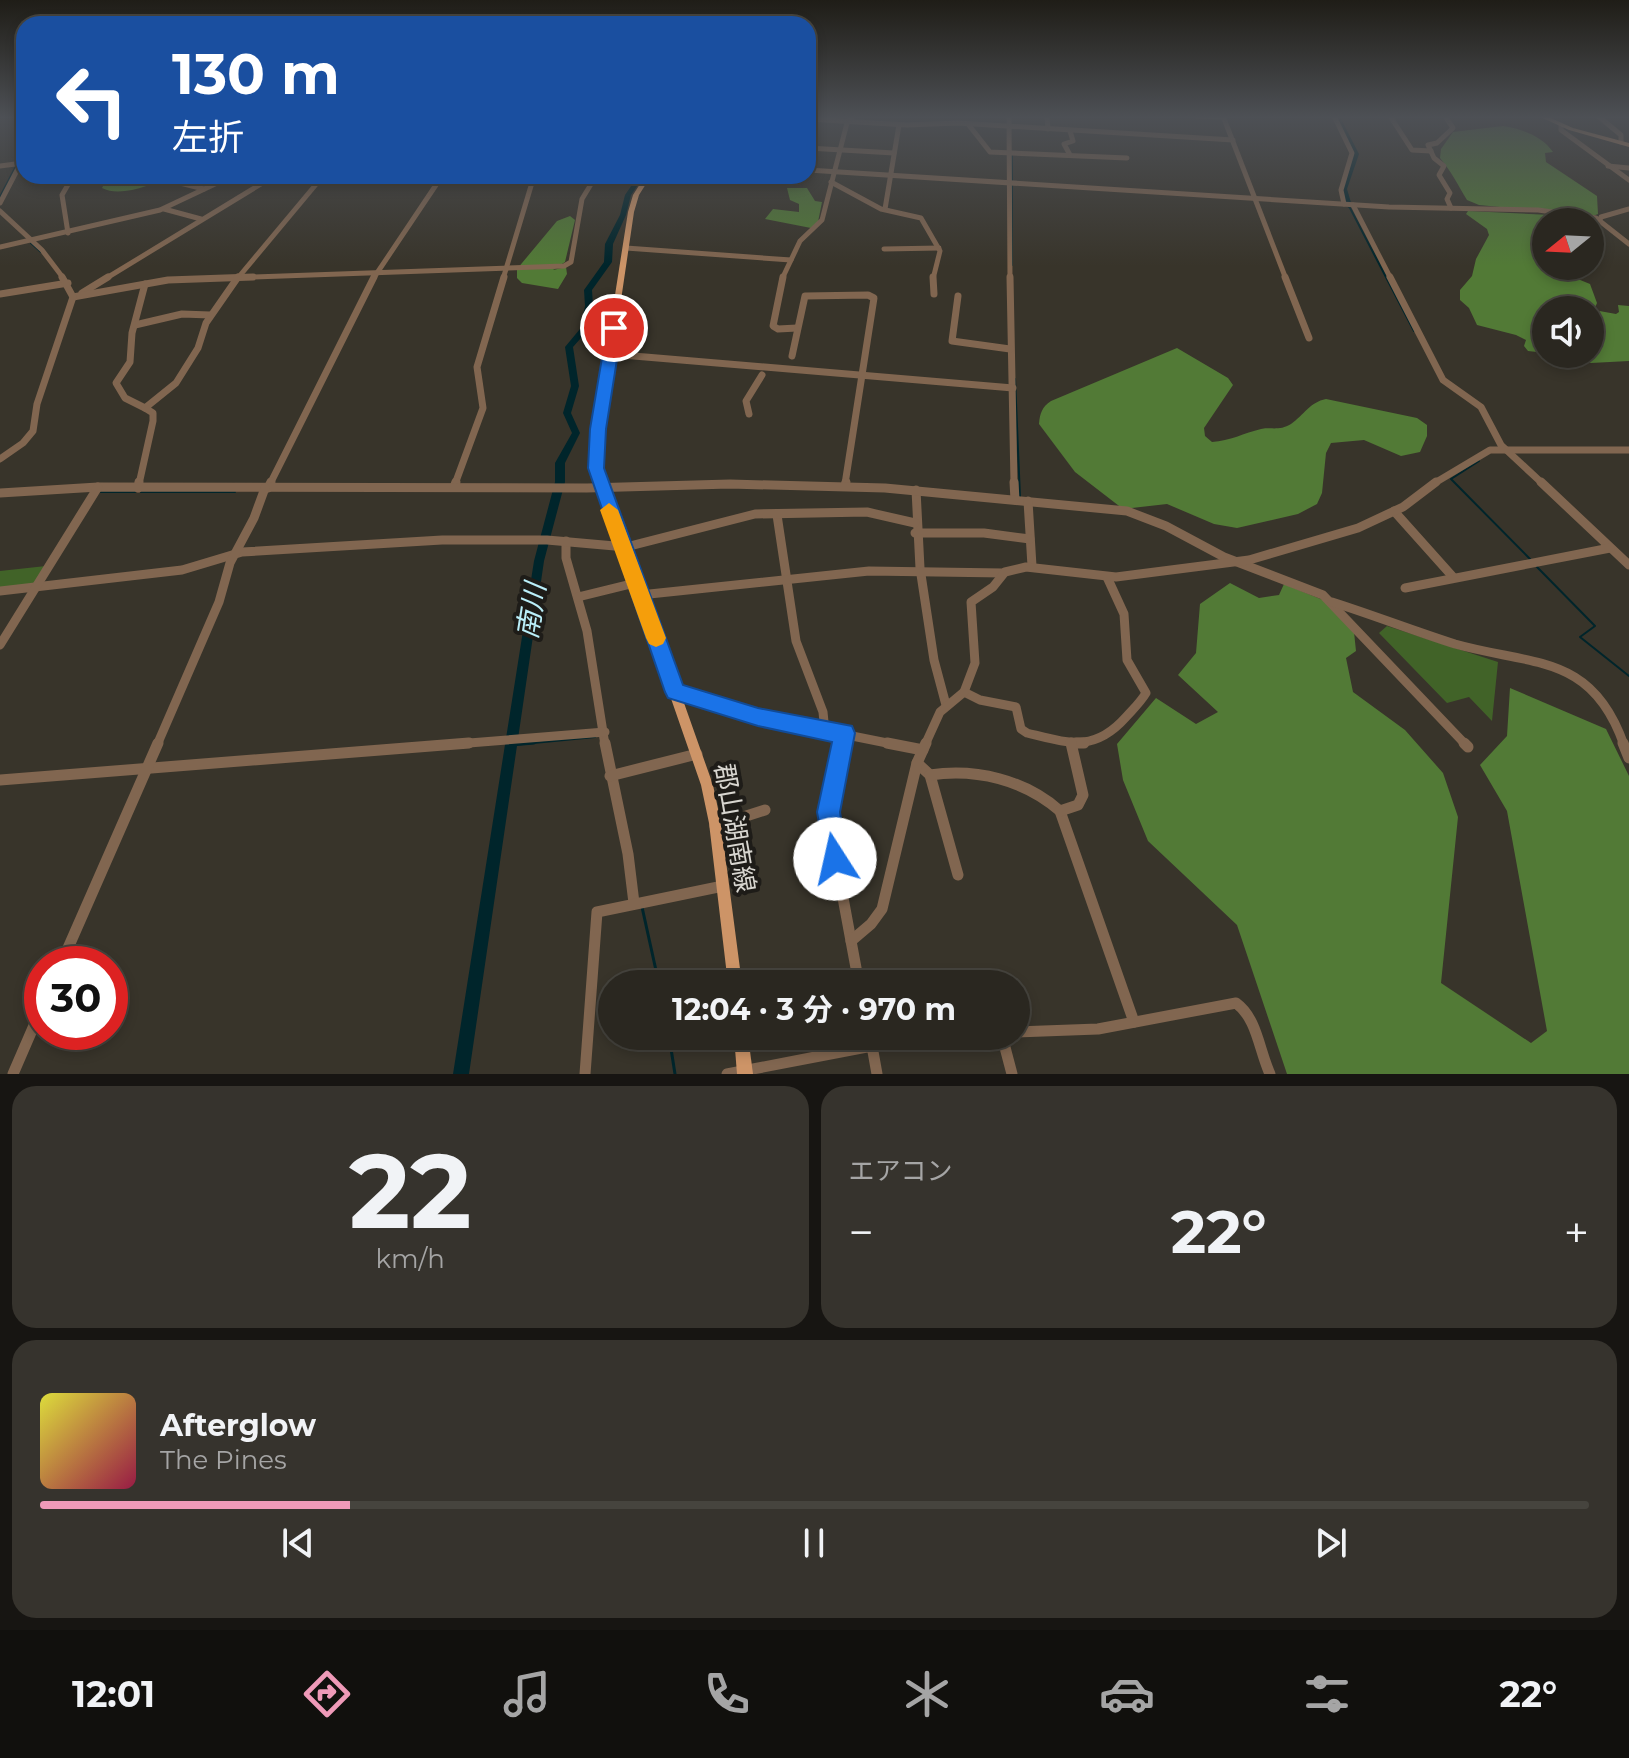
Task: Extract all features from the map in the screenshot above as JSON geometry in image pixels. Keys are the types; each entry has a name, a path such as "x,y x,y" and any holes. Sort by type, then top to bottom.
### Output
{"main road":[{"name":"郡山湖南線","path":"644,184 634,202 595,455 601,486 697,754 715,826 733,970"},
{"path":"743,1050 745,1072"}],"street":[{"path":"797,328 775,329 772,320 780,283 800,241 822,220 835,166"},
{"path":"885,209 892,166"},
{"path":"1009,166 1010,349 1015,500"},
{"path":"1243,166 1309,338"},
{"path":"1348,166 1341,186 1348,205 1443,380 1481,407 1507,450 1629,565"},
{"path":"1444,166 1439,175 1450,193 1447,199 1451,208"},
{"path":"1607,166 1629,180"},
{"path":"1608,166 1629,168"},
{"path":"816,170 1348,205 1532,210"},
{"path":"0,203 16,174"},
{"path":"831,182 885,209 919,216 939,248 932,282 934,294"},
{"path":"66,184 59,201 68,233"},
{"path":"184,184 205,190"},
{"path":"0,247 164,209 217,184"},
{"path":"0,459 34,433 38,421 37,404 76,297 261,184"},
{"path":"145,408 176,383 198,348 210,315 236,278 316,184"},
{"path":"69,946 266,488 376,273 437,184"},
{"path":"454,487 483,408 477,367 532,184"},
{"path":"76,297 145,284 236,278 562,267 570,263 582,199 591,184"},
{"path":"164,209 202,219"},
{"path":"1604,216 1629,209"},
{"path":"0,211 35,241 76,297"},
{"path":"1604,223 1629,244"},
{"path":"626,248 791,260"},
{"path":"884,249 939,248"},
{"path":"0,294 68,283"},
{"path":"138,488 153,412 125,398 116,383 130,362 145,284"},
{"path":"792,356 807,295 874,298 845,486"},
{"path":"958,296 952,341 1010,349"},
{"path":"135,325 182,314 210,315"},
{"path":"610,354 1013,388"},
{"path":"749,414 746,401 762,375"},
{"path":"640,595 869,571 1003,573 1032,566 1107,577 1239,562 1358,528 1394,511 1476,456 1490,450 1629,450"},
{"path":"0,493 138,488 845,486 1028,501 1143,516 1329,601 1452,643 1524,658 1565,671 1599,695 1615,720 1629,758"},
{"path":"0,645 96,490"},
{"path":"916,490 915,528 920,572 931,646 946,705"},
{"path":"1028,501 1032,566"},
{"path":"1394,511 1453,577"},
{"path":"0,591 182,570 235,554 442,540 543,540 622,547 755,514 867,512 915,528 1030,539"},
{"path":"777,515 796,641 823,712 825,732"},
{"path":"566,541 565,550 578,597 605,732 610,776 628,854 634,903"},
{"path":"1405,588 1610,548"},
{"path":"851,941 871,924 882,909 917,763 946,705 964,692 977,652 971,602 993,587 1003,573"},
{"path":"964,692 980,700 1016,707 1023,731 1071,742 1095,742 1110,737 1146,693 1127,660 1123,610 1107,577"},
{"path":"578,597 635,583"},
{"path":"1329,601 1468,747"},
{"path":"675,692 758,717 923,750"},
{"path":"0,780 605,732"},
{"path":"844,733 828,817 856,970"},
{"path":"1060,811 1078,805 1083,795 1071,742"},
{"path":"610,776 697,754"},
{"path":"917,763 930,775 958,875"},
{"path":"930,775 975,772 1045,798 1060,811 1134,1022"},
{"path":"715,826 765,810"},
{"path":"585,1074 597,912 723,886"},
{"path":"1030,1031 1098,1029 1240,1004 1249,1012 1261,1055 1270,1074"},
{"path":"13,1074 24,1049"},
{"path":"727,1074 834,1050"},
{"path":"873,1050 877,1074"},
{"path":"1006,1050 1012,1074"}],"green space":[{"path":"1446,166 1552,166 1597,196 1598,208 1532,210 1479,205 1467,200"},
{"path":"104,184 153,184 118,191 102,188"},
{"path":"787,188 807,188 815,201 822,202 818,222 811,228 765,219 773,209 799,212 799,204 790,200"},
{"path":"1468,211 1532,214 1532,280 1580,280 1590,284 1594,296 1532,296 1532,351 1524,346 1526,340 1516,335 1477,325 1469,308 1460,300 1460,290 1472,276 1476,259 1489,235 1487,229 1466,214"},
{"path":"570,216 575,220 565,262 553,270 566,267 567,274 558,289 522,283 517,278 517,269 557,221"},
{"path":"1618,305 1629,306 1629,361 1604,362 1604,312 1616,314 1619,312"},
{"path":"1177,348 1228,378 1233,385 1204,428 1205,436 1212,442 1261,429 1287,426 1311,406 1326,399 1417,418 1427,425 1427,436 1420,452 1401,456 1364,440 1331,443 1326,453 1322,493 1317,504 1298,514 1237,528 1214,524 1167,504 1123,509 1075,472 1039,424 1041,413 1051,401"},
{"path":"46,566 36,583 0,590 0,571"},
{"path":"1230,583 1259,598 1279,595 1284,584 1323,600 1354,632 1356,651 1346,658 1353,692 1405,730 1443,773 1458,817 1441,983 1531,1043 1547,1031 1507,811 1480,765 1507,736 1510,688 1606,729 1629,776 1629,1074 1287,1074 1237,925 1148,841 1123,780 1117,744 1156,698 1196,724 1218,712 1178,675 1196,653 1200,604"},
{"path":"1387,626 1498,662 1492,721 1469,697 1447,703 1379,633"}],"waterway":[{"path":"0,197 16,166"},
{"path":"1012,166 1012,265"},
{"path":"1349,206 1344,189 1352,166"},
{"name":"南川","path":"461,1074 539,561 560,482 560,463 576,433 567,413 575,386 569,347 584,330 589,306 588,290 608,262 609,244 623,215 628,195 636,184"},
{"path":"1349,206 1414,331"},
{"path":"31,243 41,252"},
{"path":"1015,379 1020,497"},
{"path":"1479,461 1451,479 1530,559"},
{"path":"101,492 135,492"},
{"path":"141,492 235,492"},
{"path":"1537,567 1595,626 1580,637 1629,676"},
{"path":"529,743 595,737"},
{"path":"511,745 529,743"},
{"path":"513,745 529,743"},
{"path":"529,743 534,743"},
{"path":"642,907 656,970"},
{"path":"671,1050 675,1074"}],"slow traffic":[{"path":"609,510 656,638"}],"route":[{"path":"614,328 598,429 596,468 675,692 758,717 825,732 844,733 828,812 835,859"}]}
